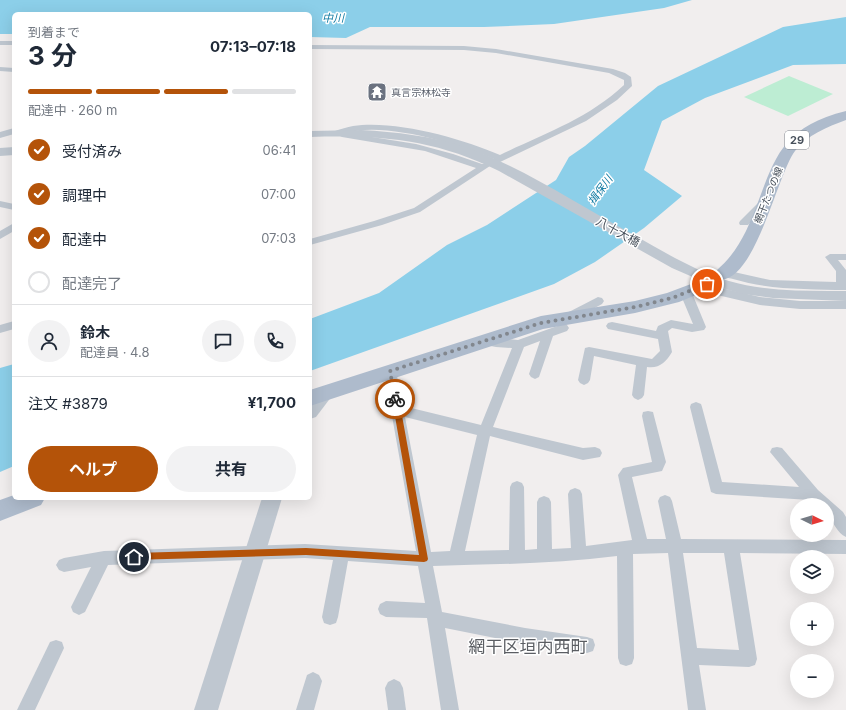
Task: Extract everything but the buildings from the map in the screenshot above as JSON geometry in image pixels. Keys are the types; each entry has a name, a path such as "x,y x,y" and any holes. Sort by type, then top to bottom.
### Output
{"main road":[{"name":"網干たつの線","path":"319,395 541,323 566,323 672,298 708,282 738,259 747,245 780,163 798,139 812,129 846,115"},
{"path":"0,511 28,500"}],"street":[{"path":"0,43 12,43"},
{"path":"312,47 464,48 496,51 610,71 622,75 628,79 628,86 620,94 588,118 499,159 455,142 398,130 356,127 338,133"},
{"path":"0,69 12,70"},
{"path":"0,135 12,132"},
{"path":"312,241 378,223 416,210 485,167 443,152 390,142 353,138 338,133"},
{"name":"八十大橋","path":"312,134 368,133 414,138 446,145 483,158 677,265 702,277 728,285 749,290 771,292 845,289"},
{"path":"0,152 12,151"},
{"path":"744,223 766,200"},
{"path":"0,204 12,206"},
{"path":"0,236 12,227"},
{"path":"708,282 745,280 768,284 845,289 841,271 830,257 846,257"},
{"path":"708,282 760,301 800,305 846,306"},
{"path":"584,380 589,351 655,364 666,352 662,329 671,324 692,328 700,327 708,282"},
{"path":"484,341 496,344 519,344 548,334 598,301"},
{"path":"0,329 12,326"},
{"path":"612,326 663,336"},
{"path":"535,374 548,334"},
{"path":"456,557 485,430 519,344"},
{"path":"638,395 642,361"},
{"path":"390,371 450,710"},
{"path":"312,408 319,395"},
{"path":"696,407 716,488 813,494"},
{"path":"397,410 583,454 595,453"},
{"path":"626,658 633,547 625,475 628,472 656,468 659,462 648,416"},
{"path":"777,452 817,498"},
{"path":"517,487 517,557"},
{"path":"575,494 579,554"},
{"path":"206,710 271,500"},
{"path":"665,501 675,547 691,656 697,710"},
{"path":"544,502 545,556"},
{"path":"834,513 846,530"},
{"path":"64,565 104,558 306,551 424,559 456,557 545,556 579,554 633,547 846,547"},
{"path":"691,656 749,659 731,547"},
{"path":"330,618 342,554"},
{"path":"79,607 104,558"},
{"path":"386,609 434,614 525,636 587,645"},
{"path":"26,710 56,648"},
{"path":"305,710 312,681"},
{"path":"394,688 397,710"}],"green space":[{"path":"789,76 833,94 788,116 744,97"}],"water":[{"name":"中川","path":"0,0 692,0 664,8 554,24 484,27 370,27 346,38 312,37 312,12 12,12 12,34 0,34"},
{"name":"揖保川","path":"846,17 846,64 793,65 705,98 662,121 644,170 682,196 644,228 595,262 554,284 312,370 312,318 379,293 447,245 487,225 556,180 569,157 585,146 658,86 783,27"},
{"path":"12,365 12,467 0,472 0,368"}],"way so far":[{"path":"395,399 390,371 541,323 635,307 672,298 707,284"}],"place":[{"name":"真言宗林松寺","path":"377,92"}],"district":[{"name":"網干区垣内西町","path":"528,647"}],"route":[{"path":"134,557 306,551 424,559 395,399"}]}
